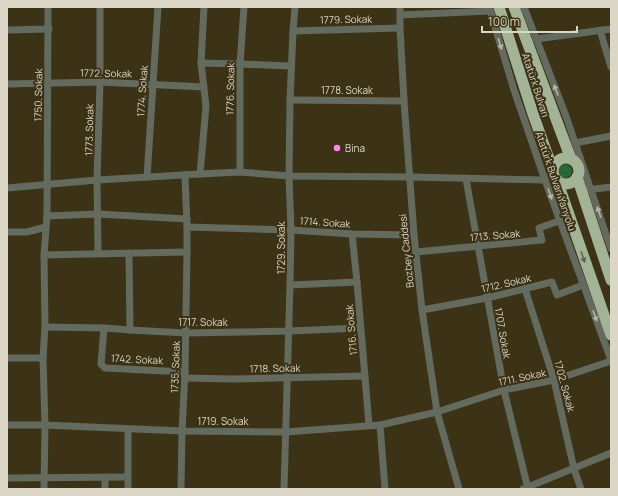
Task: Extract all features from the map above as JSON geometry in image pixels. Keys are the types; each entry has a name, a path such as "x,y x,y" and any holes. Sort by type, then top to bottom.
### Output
{"highway":[{"name":"Atatürk Bulvarı","path":"514,7 571,158"},
{"name":"Atatürk Bulvarı","path":"492,8 533,114 611,335"},
{"path":"567,157 571,158 578,166 579,172 575,180 569,183 563,183 555,175 556,162 559,159 567,157"},
{"path":"577,177 586,190 611,280"}],"street":[{"name":"1750. Sokak","path":"44,489 45,425 43,358 45,327 44,255 47,216 48,7"},
{"name":"1773. Sokak","path":"98,253 97,180 100,82 100,7"},
{"name":"1774. Sokak","path":"147,177 158,7"},
{"path":"200,174 206,106 201,64 204,7"},
{"name":"1776. Sokak","path":"240,172 240,64 244,7"},
{"name":"1729. Sokak","path":"284,489 291,230 289,176 290,100 295,7"},
{"name":"Bozbey Caddesi","path":"400,7 404,101 414,235 422,310 437,412 459,489"},
{"path":"524,7 575,143 586,190 611,249"},
{"path":"400,15 492,8"},
{"name":"Atatürk Bulvarı Yanyolu","path":"492,8 512,82 545,180 611,360"},
{"name":"1779. Sokak","path":"293,31 400,28"},
{"path":"7,30 48,29"},
{"path":"536,39 611,29"},
{"path":"600,30 611,67"},
{"path":"201,64 291,66"},
{"name":"1772. Sokak","path":"7,84 100,82 204,87"},
{"name":"1778. Sokak","path":"290,100 404,101"},
{"path":"575,143 611,136"},
{"path":"7,188 97,180 240,172 289,176 545,180"},
{"name":"1735. Sokak","path":"181,489 186,332 187,223 185,175"},
{"name":"1707. Sokak","path":"466,179 504,390 526,488"},
{"path":"586,190 611,187"},
{"name":"1714. Sokak","path":"47,216 98,214 187,223 291,230 352,234 414,235"},
{"name":"1713. Sokak","path":"416,252 542,240 539,228 559,221"},
{"path":"7,232 27,232 46,227"},
{"name":"1716. Sokak","path":"352,234 368,425"},
{"path":"44,255 187,252"},
{"path":"130,253 130,330"},
{"path":"290,285 357,282"},
{"name":"1712. Sokak","path":"422,310 487,298 552,282 557,295 583,286"},
{"name":"1702. Sokak","path":"525,289 554,380 574,469 581,489"},
{"name":"1717. Sokak","path":"45,327 186,332 289,331 360,328"},
{"name":"1742. Sokak","path":"104,328 102,364 105,368 185,375"},
{"path":"7,358 43,358"},
{"name":"1711. Sokak","path":"437,412 504,390 554,380 611,360"},
{"name":"1718. Sokak","path":"185,375 234,379 365,376"},
{"name":"1719. Sokak","path":"7,425 45,425 182,431 286,432 380,425 437,412"},
{"path":"380,425 385,489"},
{"path":"128,429 128,489"},
{"path":"526,488 611,453"},
{"path":"105,477 105,489"},
{"path":"7,478 128,477"}],"green space":[{"path":"562,164 568,164 572,168 572,174 568,178 562,178 558,174 558,168"}],"place":[{"name":"Bina","path":"337,148"}]}
